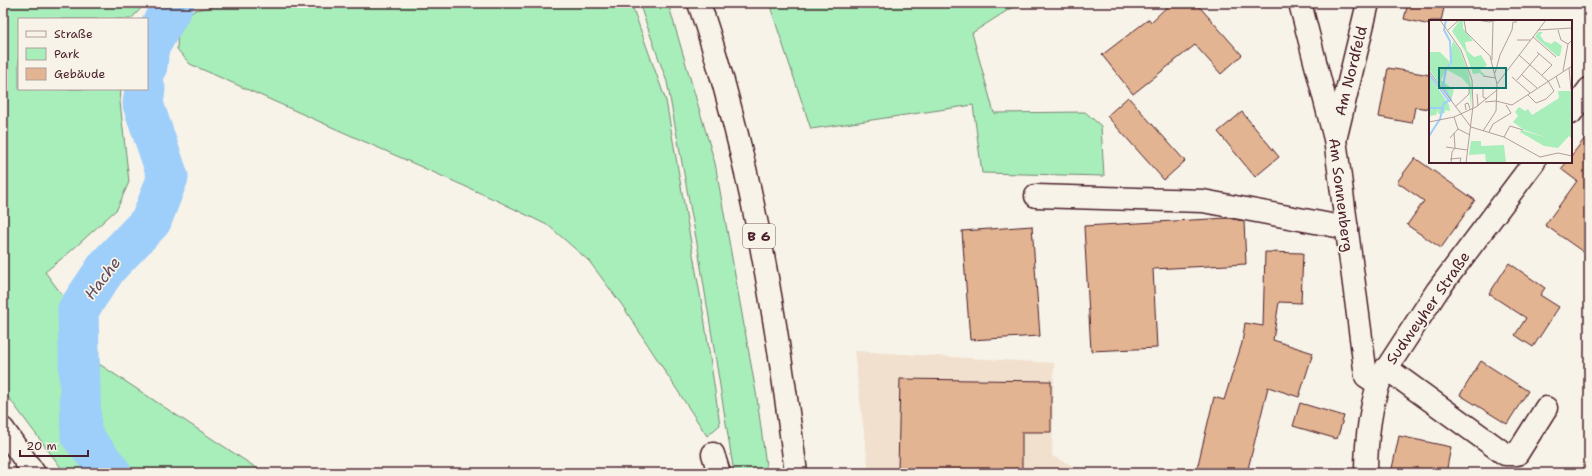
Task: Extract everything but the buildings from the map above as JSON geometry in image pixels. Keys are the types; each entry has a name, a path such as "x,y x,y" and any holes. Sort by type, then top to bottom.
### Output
{"street":[{"name":"B 6","path":"699,3 740,146 771,294 796,473"},
{"name":"Am Sonnenberg","path":"1300,3 1335,139 1366,376 1382,376 1505,454 1517,454 1546,408"},
{"name":"Am Nordfeld","path":"1335,139 1368,3"},
{"path":"1572,112 1589,89"},
{"name":"Sudweyher Straße","path":"1366,473 1366,447 1382,376 1437,291 1533,163"},
{"path":"1036,196 1203,201 1347,228"},
{"path":"3,429 34,473"}],"shaded area":[{"path":"854,351 1054,363 1052,456 1088,473 869,473"}],"green space":[{"path":"3,3 146,3 132,18 18,18 18,90 121,90 120,102 129,182 117,209 71,251 45,272 81,320 93,360 264,473 65,473 3,390"},
{"path":"234,3 631,3 666,101 704,317 720,425 707,436 622,305 589,261 549,226 498,201 190,64 177,49 178,25 195,10"},
{"path":"639,3 668,3 715,163 757,398 767,473 734,473 698,249 667,82"},
{"path":"769,3 1019,3 972,33 994,113 1085,112 1101,126 1104,176 982,173 973,105 811,129"}],"waterway":[{"name":"Hache","path":"148,56 149,47 174,3"},
{"name":"Hache","path":"111,473 81,435 78,310 107,267 151,221 168,177 143,104 145,90"}]}
